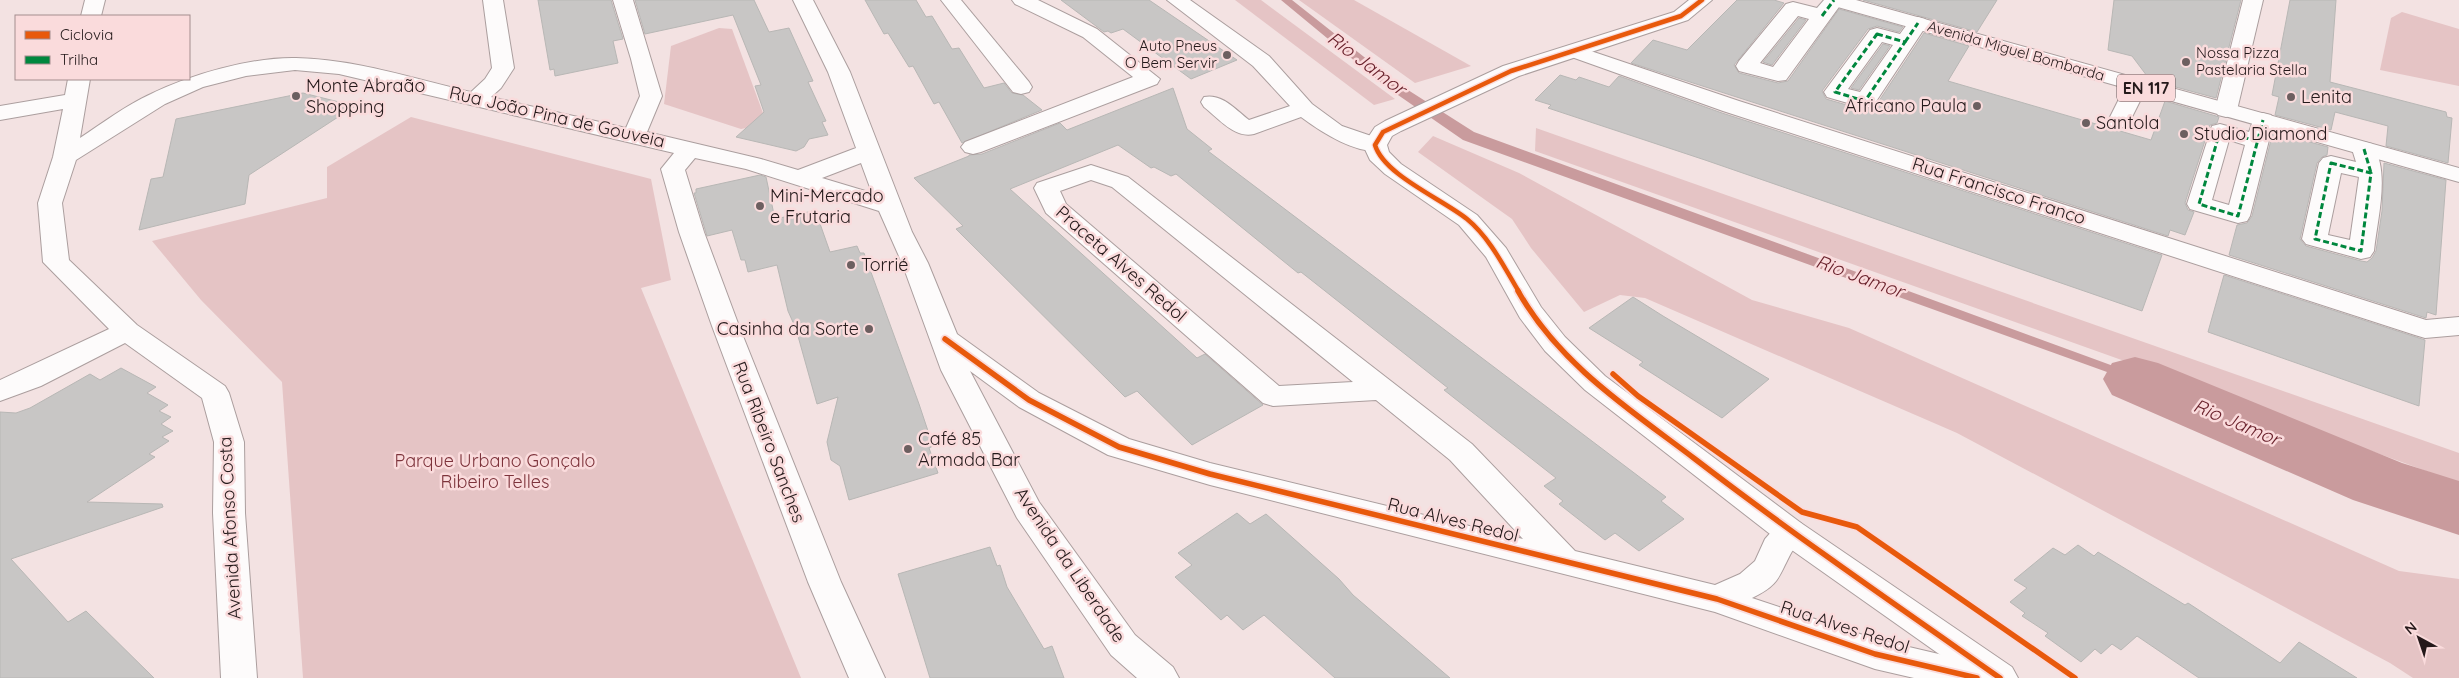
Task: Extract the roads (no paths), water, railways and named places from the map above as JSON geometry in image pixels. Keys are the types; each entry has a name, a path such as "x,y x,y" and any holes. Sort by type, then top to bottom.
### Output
{"street":[{"path":"91,15 95,0"},
{"path":"477,98 493,83 503,68 493,0"},
{"path":"623,0 642,59 651,96 634,135"},
{"name":"Avenida da Liberdade","path":"804,0 839,72 899,232 915,263 955,370 1028,510 1123,645 1161,678"},
{"path":"952,0 1021,87"},
{"path":"973,147 1149,78 1090,33 1022,0"},
{"path":"1177,0 1261,61 1304,109 1334,131 1374,145 1378,155 1393,169 1468,220 1497,254 1530,312 1555,344 1595,383 1790,532 2000,678"},
{"path":"1374,145 1382,132 1450,98 1511,71 1681,16 1702,0"},
{"path":"2226,110 2253,0"},
{"name":"Avenida Miguel Bombarda","path":"1830,5 1918,24 2226,110 2260,131 2364,149 2459,175"},
{"path":"1906,42 1918,24"},
{"name":"Rua Francisco Franco","path":"1573,51 1731,106 2459,340"},
{"name":"Rua João Pina de Gouveia","path":"65,157 157,99 196,82 246,70 295,64 339,68 634,135 753,164 891,207"},
{"path":"2119,121 2137,85"},
{"path":"0,114 76,89"},
{"name":"Avenida Afonso Costa","path":"76,89 65,157 50,203 56,262 127,331 215,393 229,442 228,514 239,678"},
{"path":"1212,102 1246,129 1304,109"},
{"name":"Rua Ribeiro Sanches","path":"690,149 673,169 681,201 806,539 867,678"},
{"path":"2364,149 2371,173"},
{"path":"798,178 868,152"},
{"name":"Praceta Alves Redol","path":"1382,390 1273,396 1055,208 1046,188 1091,172 1120,182 1461,452 1565,562"},
{"name":"Rua Francisco Franco","path":"2426,329 2459,326"},
{"path":"0,391 31,379 127,331"},
{"name":"Rua Alves Redol","path":"945,339 1029,400 1119,447 1210,474 1717,600 1875,654 1977,678"},
{"path":"1717,600 1752,583 1769,568 1776,548 1790,532"}],"water":[{"path":"1281,0 1292,0 1397,83 1474,132 2272,424 2335,460 2397,485 2459,504 2459,515 2390,494 2326,466 2276,436 2182,399 1463,140 1385,86"}],"waterway":[{"name":"Rio Jamor","path":"2135,379 2378,482 2459,508"}],"place":[{"name":"Auto Pneus O Bem Servir","path":"1227,55"},
{"name":"Nossa Pizza Pastelaria Stella","path":"2186,62"},
{"name":"Monte Abraão Shopping","path":"296,96"},
{"name":"Lenita","path":"2291,97"},
{"name":"Africano Paula","path":"1977,106"},
{"name":"Santola","path":"2086,123"},
{"name":"Studio Diamond","path":"2184,134"},
{"name":"Mini-Mercado e Frutaria","path":"760,206"},
{"name":"Torrié","path":"851,265"},
{"name":"Casinha da Sorte","path":"869,329"},
{"name":"Café 85 Armada Bar","path":"908,449"}],"park label":[{"name":"Parque Urbano Gonçalo Ribeiro Telles","path":"495,471"}]}
